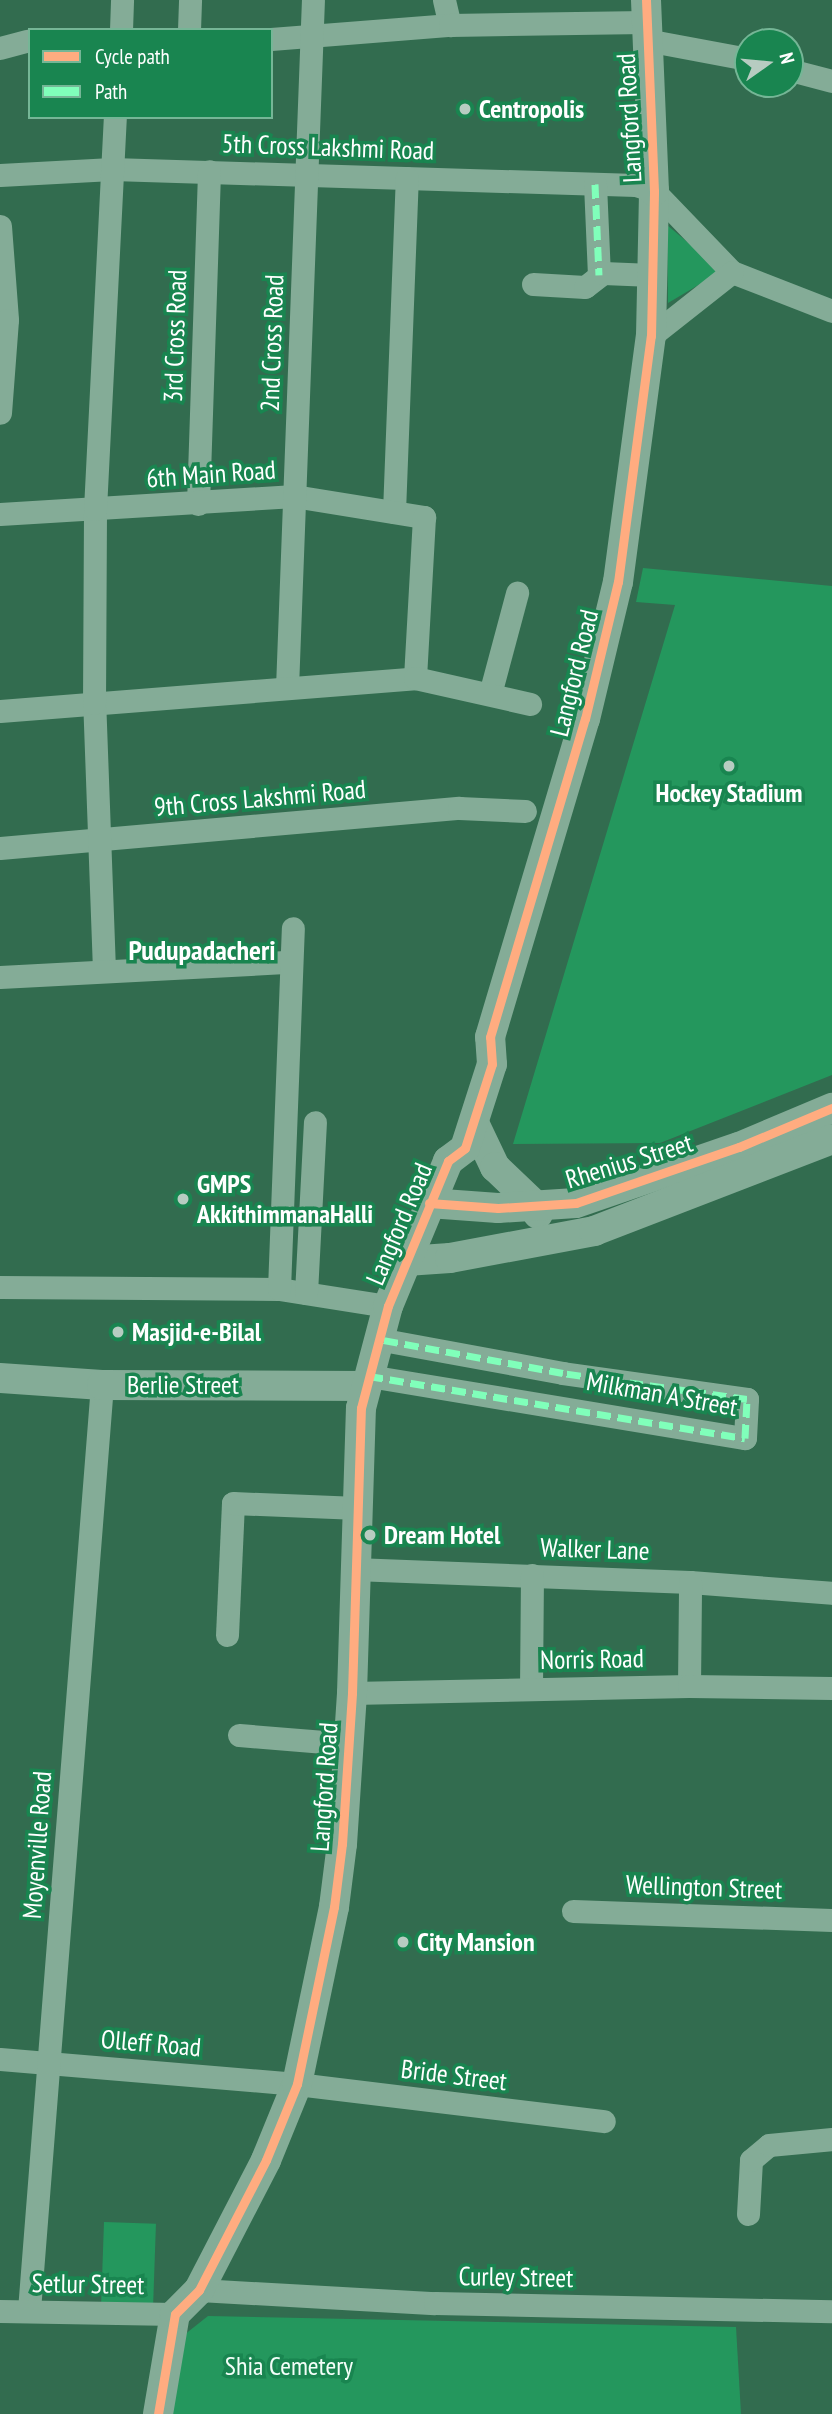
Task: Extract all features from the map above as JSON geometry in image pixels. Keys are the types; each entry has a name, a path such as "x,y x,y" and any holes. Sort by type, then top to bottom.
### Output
{"street":[{"path":"121,28 122,0"},
{"path":"189,28 190,0"},
{"name":"2nd Cross Road","path":"287,688 313,0"},
{"path":"444,0 450,25"},
{"path":"273,39 311,39 450,25 646,21 734,54"},
{"name":"Langford Road","path":"175,2314 199,2290 266,2160 297,2084 334,1907 352,1693 361,1408 377,1339 388,1306 448,1161 465,1148 474,1123 492,1065 487,1049 585,719 618,582 651,336 654,191 646,21"},
{"path":"0,48 27,41"},
{"path":"804,74 832,81"},
{"path":"104,970 102,840 94,703 95,509 115,119"},
{"name":"5th Cross Lakshmi Road","path":"0,175 111,169 209,171 636,185 654,191"},
{"name":"3rd Cross Road","path":"198,504 209,171"},
{"path":"394,512 407,178"},
{"path":"595,184 599,275"},
{"path":"654,191 732,272 832,311"},
{"path":"0,226 7,320 0,414"},
{"path":"651,336 732,272"},
{"path":"533,284 585,286 599,275 652,275"},
{"name":"6th Main Road","path":"0,514 198,504 294,496 424,517 415,678"},
{"path":"490,694 517,593"},
{"path":"0,711 415,678 530,704"},
{"name":"9th Cross Lakshmi Road","path":"0,848 459,808 525,810"},
{"path":"279,1289 293,929"},
{"path":"0,977 290,962"},
{"path":"448,1161 446,1140 454,1116 476,1057 487,1049"},
{"name":"Rhenius Street","path":"429,1203 537,1207 576,1203 704,1160 832,1108"},
{"path":"306,1293 315,1122"},
{"path":"474,1123 495,1167 537,1207 541,1241"},
{"name":"Rhenius Street","path":"406,1261 450,1258 594,1231 832,1139"},
{"path":"0,1287 279,1289 388,1306"},
{"name":"Milkman A Street","path":"367,1381 745,1438 747,1399 563,1373 377,1339"},
{"name":"Berlie Street","path":"0,1378 102,1384 367,1381"},
{"name":"Moyenville Road","path":"29,2310 102,1384"},
{"path":"228,1635 233,1503 358,1508"},
{"name":"Walker Lane","path":"354,1569 690,1581 832,1593"},
{"path":"531,1575 531,1688"},
{"path":"689,1686 690,1581"},
{"name":"Norris Road","path":"352,1693 689,1686 832,1688"},
{"path":"239,1735 349,1744"},
{"name":"Wellington Street","path":"573,1911 832,1920"},
{"name":"Olleff Road","path":"0,2059 297,2084"},
{"name":"Bride Street","path":"297,2084 604,2121"},
{"path":"748,2214 751,2160 769,2145 832,2139"},
{"name":"Curley Street","path":"199,2290 435,2303 832,2311"},
{"name":"Setlur Street","path":"0,2311 175,2314"},
{"path":"159,2414 175,2314"}],"green space":[{"path":"667,225 722,271 668,303"},
{"name":"Hockey Stadium","path":"643,568 832,586 832,1075 660,1143 513,1144 675,605 636,602"},
{"path":"104,2222 156,2224 153,2305 101,2303"},
{"name":"Shia Cemetery","path":"208,2316 736,2327 741,2414 172,2414 184,2335"}],"marked path":[{"path":"595,184 599,275"},
{"path":"369,1376 745,1438 747,1399 563,1373 377,1339"}],"cycle path":[{"path":"158,2414 175,2314 199,2290 266,2160 297,2084 334,1907 342,1844 352,1693 361,1408 388,1306 448,1161 465,1148 492,1064 490,1037 585,719 618,582 651,336 654,191 646,0"},
{"path":"429,1203 498,1208 576,1203 739,1147 832,1108"}],"place":[{"name":"Centropolis","path":"465,109"},
{"name":"Hockey Stadium","path":"729,766"},
{"name":"GMPS AkkithimmanaHalli","path":"183,1199"},
{"name":"Masjid-e-Bilal","path":"118,1332"},
{"name":"Dream Hotel","path":"370,1535"},
{"name":"City Mansion","path":"403,1942"}],"district":[{"name":"Pudupadacheri","path":"202,950"}]}
